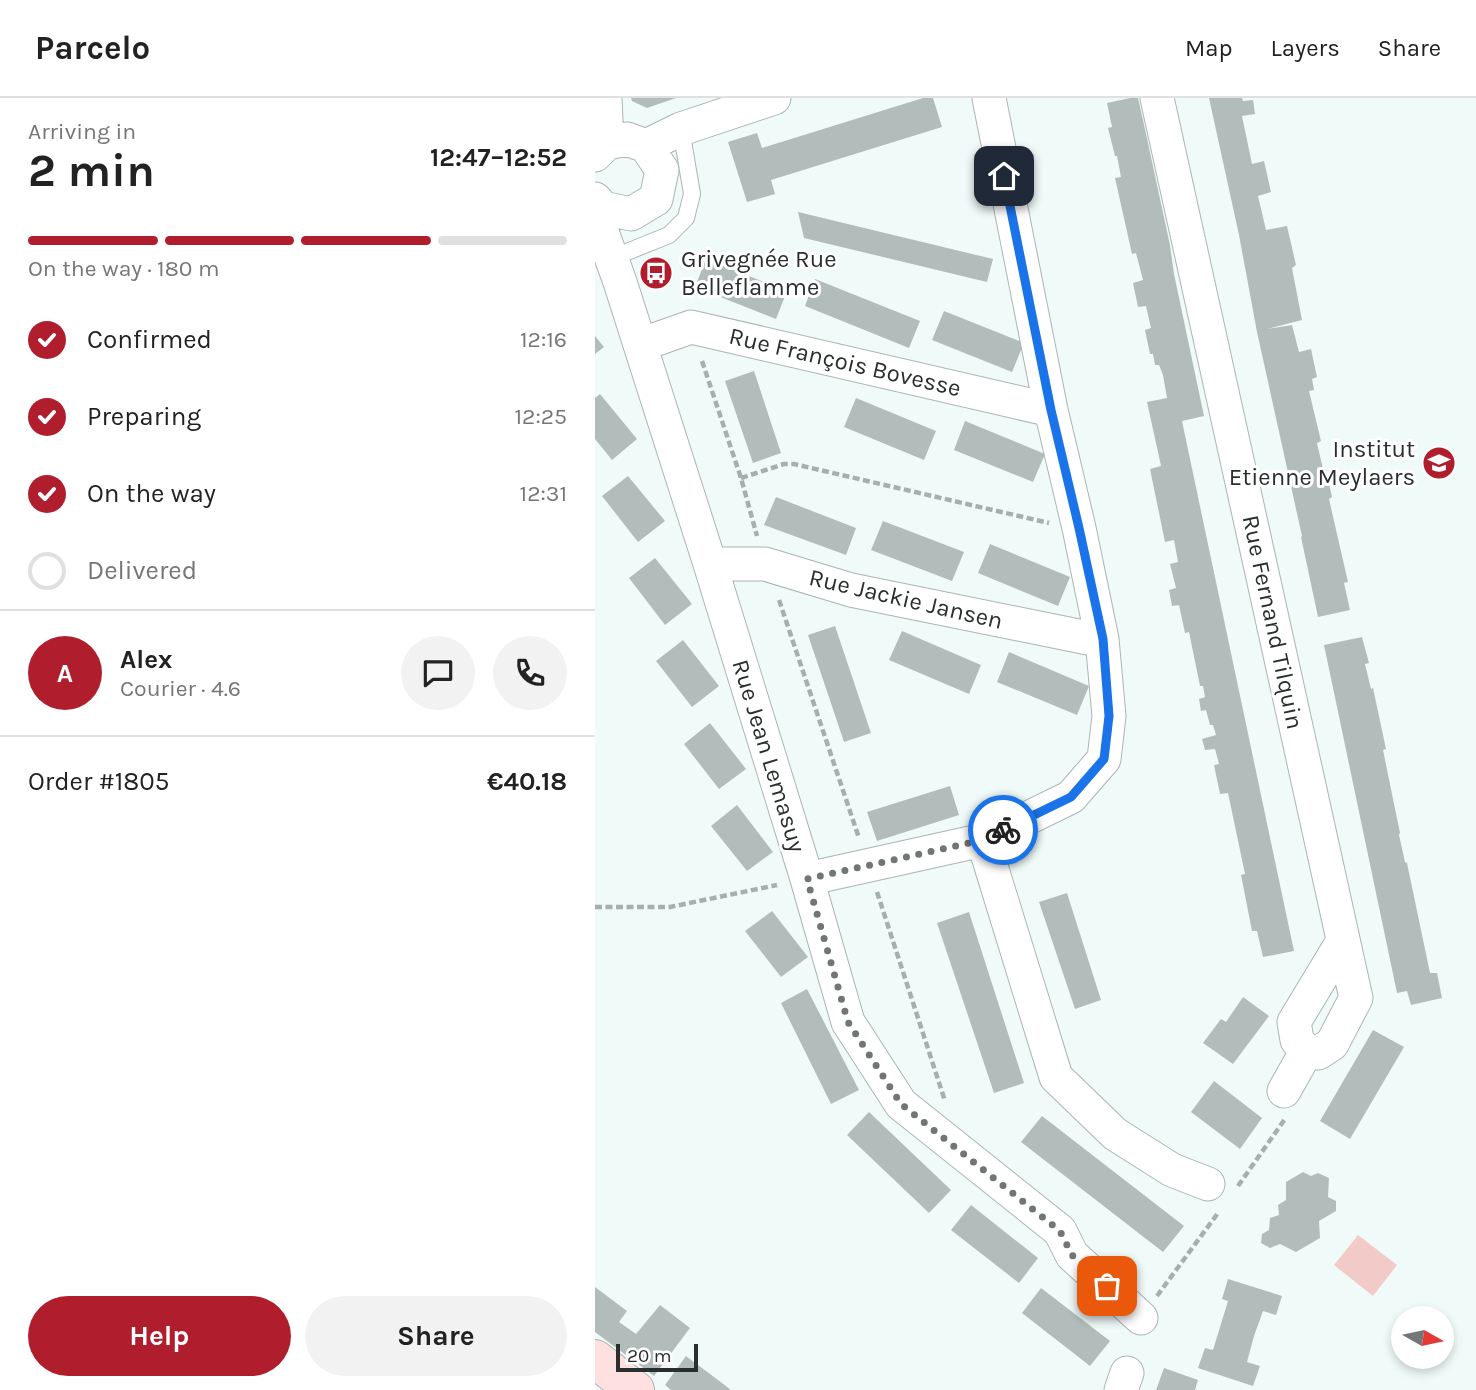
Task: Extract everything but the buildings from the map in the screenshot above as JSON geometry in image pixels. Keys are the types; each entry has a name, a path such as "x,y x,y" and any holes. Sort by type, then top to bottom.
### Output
{"street":[{"path":"599,204 631,214 656,199 661,170 646,146 627,139 601,149 605,98"},
{"path":"646,146 681,129 774,98"},
{"path":"807,879 983,840 1071,797 1104,759 1109,716 1103,639 1051,410 989,98"},
{"name":"Rue Fernand Tilquin","path":"1157,98 1343,941 1294,1022 1297,1040 1306,1052 1284,1091"},
{"name":"Rue Jean Lemasuy","path":"599,204 602,232 710,564 848,1022 901,1104 1060,1231 1072,1255 1141,1318"},
{"path":"640,345 691,327"},
{"name":"Rue François Bovesse","path":"691,327 1051,410"},
{"name":"Rue Jackie Jansen","path":"710,564 765,564 851,590 1103,639"},
{"path":"983,840 1056,1077 1115,1134 1172,1170 1222,1193"}],"lane":[{"path":"612,258 669,236 686,218 692,194 681,129"}],"path":[{"path":"691,327 741,478 765,564 778,595 869,865 955,1134 955,1147"},
{"path":"741,478 784,464 794,464 1079,528"},
{"path":"595,907 670,907 807,879"},
{"path":"1141,1318 1222,1193 1286,1116 1284,1091"}],"shaded area":[{"path":"1358,1235 1397,1265 1373,1296 1334,1265"}],"way so far":[{"path":"1003,830 983,840 807,879 848,1022 901,1104 1060,1231 1072,1255 1107,1286"}],"place":[{"name":"Grivegnée Rue Belleflamme","path":"656,273"},
{"name":"Institut Etienne Meylaers","path":"1439,463"}],"route":[{"path":"1003,830 1071,797 1104,759 1109,716 1103,639 1051,410 1004,176"}]}
